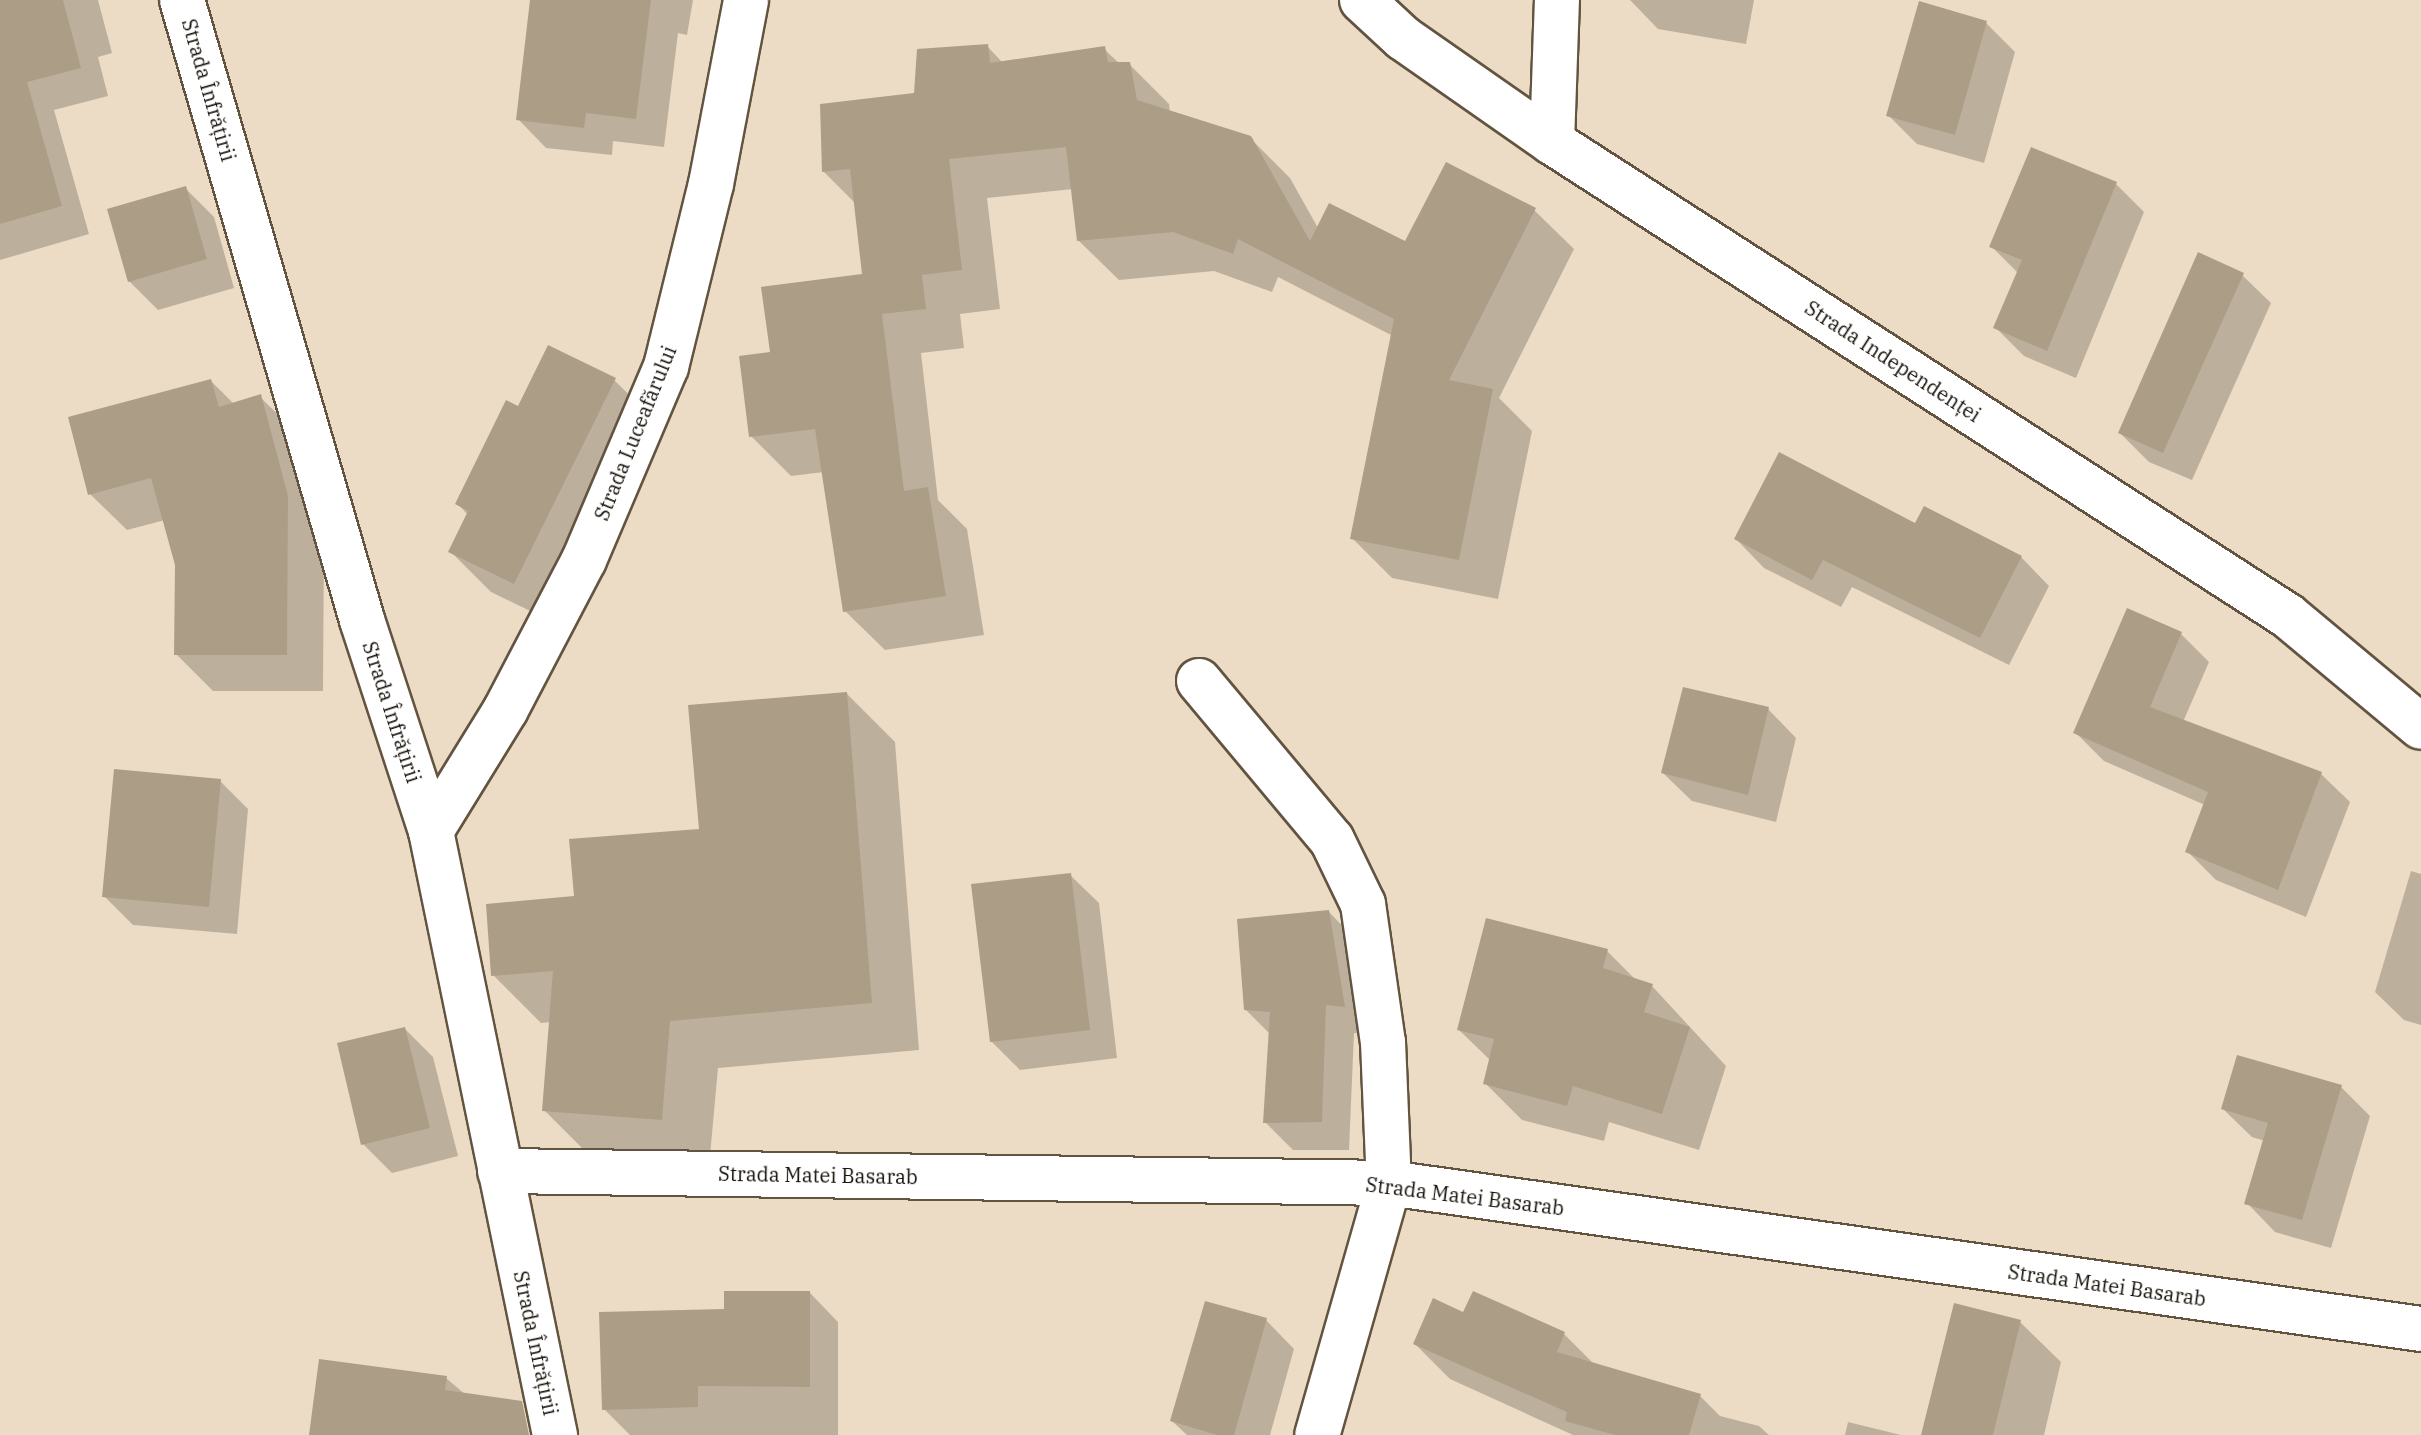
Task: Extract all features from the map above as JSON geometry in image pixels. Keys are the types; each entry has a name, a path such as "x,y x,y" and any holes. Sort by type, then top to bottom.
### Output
{"street":[{"name":"Strada Înfrățirii","path":"182,0 362,620 431,831 555,1435"},
{"name":"Strada Luceafărului","path":"431,831 506,709 584,560 666,367 711,184 746,0"},
{"name":"Strada Independenței","path":"1362,0 1403,38 1552,142 2288,616 2421,727"},
{"path":"1552,142 1557,0"},
{"path":"1199,681 1332,840 1363,904 1383,1042 1389,1183 1317,1435"},
{"name":"Strada Matei Basarab","path":"500,1171 1389,1183 2421,1329"}],"building":[{"path":"0,0 63,0 81,68 27,82 62,206 0,224"},
{"path":"530,0 651,0 636,119 586,113 584,128 516,120"},
{"path":"1919,1 1987,21 1955,135 1886,116"},
{"path":"988,44 990,63 1105,46 1108,62 1130,62 1137,100 1251,136 1310,241 1329,203 1405,241 1446,162 1536,208 1449,380 1493,389 1459,560 1350,539 1394,319 1238,239 1233,254 1173,232 1077,241 1066,147 949,159 962,270 922,275 926,309 882,314 904,491 928,487 946,596 843,612 815,429 749,437 739,356 770,352 761,287 862,274 850,169 822,172 820,104 914,93 917,49"},
{"path":"2031,147 2117,182 2047,351 1993,328 2022,260 1989,247"},
{"path":"186,186 207,259 128,282 107,209"},
{"path":"2198,252 2244,273 2163,453 2118,433"},
{"path":"548,345 616,378 514,584 448,552 468,511 455,504 506,400 518,406"},
{"path":"211,379 219,407 261,394 288,496 287,655 174,655 175,565 151,478 88,495 68,417"},
{"path":"1779,452 1915,523 1924,506 2022,556 1980,638 1823,560 1812,580 1734,539"},
{"path":"2127,608 2182,632 2150,707 2322,772 2278,890 2185,852 2208,792 2073,733"},
{"path":"1683,687 1769,707 1748,795 1661,773"},
{"path":"847,692 872,1003 670,1021 662,1120 542,1111 553,971 491,976 486,904 574,896 569,839 699,829 688,705"},
{"path":"114,769 221,779 209,907 102,897"},
{"path":"1071,873 1090,1030 990,1042 971,884"},
{"path":"1329,910 1345,1007 1326,1005 1322,1122 1263,1123 1270,1012 1244,1010 1237,919"},
{"path":"1486,918 1608,949 1603,968 1653,984 1644,1012 1690,1027 1662,1114 1573,1086 1567,1106 1483,1084 1494,1039 1457,1030"},
{"path":"405,1027 430,1128 361,1145 337,1043"},
{"path":"2237,1055 2342,1085 2302,1220 2244,1204 2268,1123 2221,1109"},
{"path":"724,1291 810,1291 810,1387 698,1386 698,1407 602,1410 599,1312 724,1309"},
{"path":"1473,1291 1565,1332 1557,1352 1701,1394 1689,1435 1615,1435 1565,1421 1567,1412 1413,1344 1433,1298 1463,1312"},
{"path":"1205,1301 1267,1318 1234,1435 1217,1435 1170,1421"},
{"path":"1954,1303 2021,1320 1993,1435 1921,1435"},
{"path":"319,1359 447,1376 445,1390 522,1401 529,1435 309,1435"}]}
